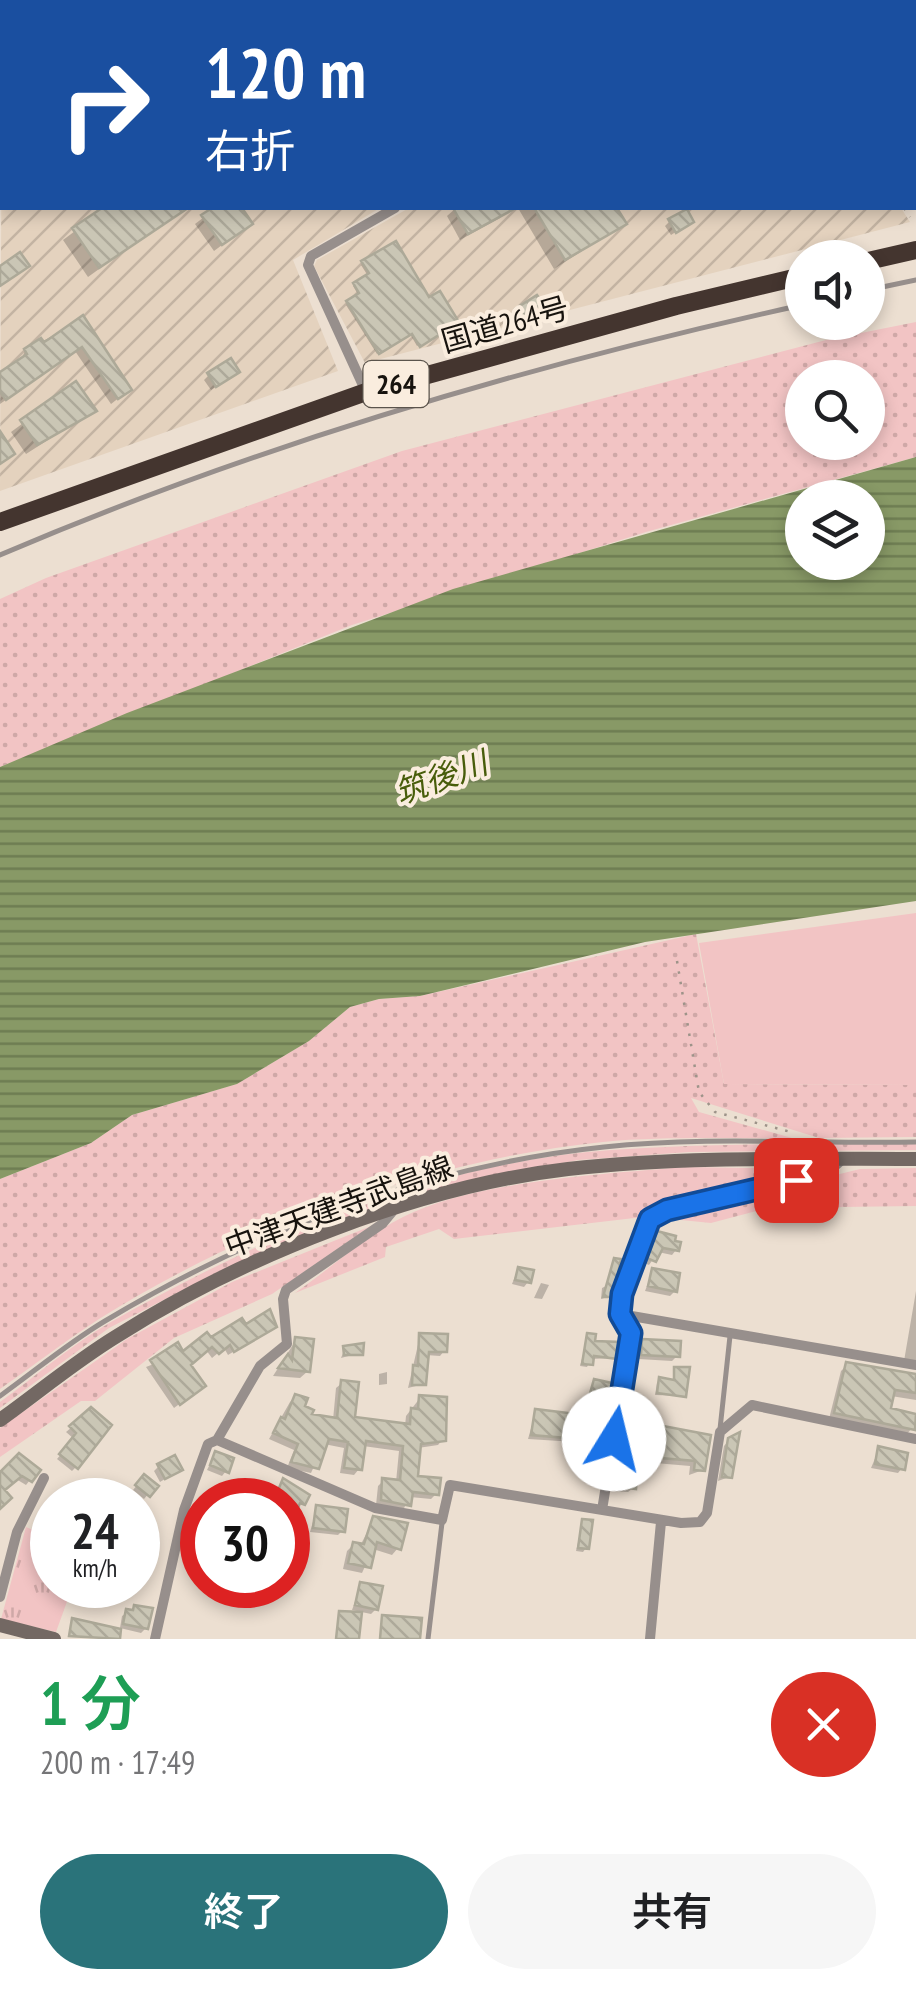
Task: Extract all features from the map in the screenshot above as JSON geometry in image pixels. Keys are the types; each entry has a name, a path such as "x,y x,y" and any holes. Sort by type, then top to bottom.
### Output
{"highway":[{"path":"885,257 916,250"},
{"name":"国道264号","path":"0,522 366,392 676,306 785,280"}],"main road":[{"name":"中津天建寺武島線","path":"0,1420 117,1336 228,1276 392,1212 468,1188 565,1169 676,1160 916,1159"},
{"path":"0,1625 54,1639"}],"street":[{"path":"366,392 308,265 311,256 392,210"},
{"path":"602,1510 631,1333 620,1314 622,1294 644,1228 656,1213 828,1172 843,1159"},
{"path":"155,1639 184,1510 208,1444 217,1440 260,1366 287,1344 283,1299 286,1290 382,1224 392,1212"},
{"path":"620,1314 730,1331 794,1348 916,1365"},
{"path":"217,1440 374,1508 442,1520 450,1485 661,1522 700,1522 707,1512 720,1432 752,1405 916,1439"},
{"path":"0,1598 17,1532 30,1506"},
{"path":"650,1639 661,1522"}],"lane":[{"path":"885,286 916,280"},
{"path":"0,555 185,483 379,418 543,368 785,308"},
{"path":"0,1396 104,1322 220,1260 327,1214 462,1172 534,1156 608,1146 916,1142"},
{"path":"720,1432 730,1331"},
{"path":"428,1639 442,1520"}],"path":[{"path":"905,210 910,218"},
{"path":"677,960 704,1104 715,1112 810,1141"}],"shaded area":[{"path":"1,210 377,210 293,260 338,371 0,491"},
{"path":"405,210 902,210 910,222 840,240 785,240 785,254 365,363 314,266 317,260"}],"green space":[{"path":"916,322 916,457 833,480 785,480 785,493 646,532 352,625 0,767 0,599 46,578 402,451 826,340 885,340 885,328"},
{"path":"916,913 916,1085 724,1084 699,943"},
{"path":"696,934 724,1084 916,1085 916,1137 819,1138 691,1098 699,1112 792,1138 603,1142 537,1151 406,1181 278,1227 156,1285 99,1319 0,1389 0,1179 91,1143 132,1115 237,1084 309,1041 350,1007 379,999 420,996"},
{"path":"916,1143 916,1150 689,1152 578,1160 467,1182 222,1270 109,1328 0,1408 0,1402 82,1340 169,1290 289,1233 416,1187 545,1157 611,1150"},
{"path":"685,1167 825,1169 651,1208 643,1217 454,1239 439,1229 386,1247 385,1257 295,1293 375,1234 432,1205 541,1181"},
{"path":"916,1168 916,1206 768,1208 711,1223 661,1218 860,1169"},
{"path":"371,1226 272,1294 174,1338 95,1401 81,1401 0,1457 0,1428 127,1339 232,1282"},
{"path":"26,1527 30,1529 30,1608 65,1608 56,1632 1,1619"}],"water":[{"name":"筑後川","path":"916,457 916,901 645,942 420,996 379,999 350,1007 309,1041 237,1084 132,1115 91,1143 0,1179 0,767 127,713 453,589 785,494 785,580 885,580 885,480 835,480"}],"building":[{"path":"99,210 185,210 99,268 72,228"},
{"path":"209,210 243,210 253,224 222,245 201,215"},
{"path":"454,210 512,210 468,234"},
{"path":"535,210 618,210 627,224 565,260"},
{"path":"688,210 694,222 676,233 668,219"},
{"path":"396,241 429,297 440,291 459,322 420,347 412,334 379,354 346,301 359,293 353,283 369,273 361,261"},
{"path":"20,252 30,266 0,286 0,266"},
{"path":"537,295 543,303 520,318 515,309"},
{"path":"83,315 132,390 118,399 82,347 6,400 0,392 0,372 27,354 24,349 41,338 44,342"},
{"path":"231,358 240,372 216,387 207,373"},
{"path":"76,381 97,411 37,445 20,420"},
{"path":"0,431 15,454 0,464"},
{"path":"653,1230 676,1236 675,1241 681,1242 679,1251 663,1248 656,1262 642,1256"},
{"path":"614,1258 621,1259 613,1297 603,1297"},
{"path":"518,1267 534,1270 531,1283 515,1280"},
{"path":"652,1268 680,1273 677,1292 648,1286"},
{"path":"270,1309 277,1327 234,1352 230,1345 219,1354 212,1347 191,1365 206,1386 180,1405 150,1360 178,1342 183,1351 207,1332 211,1337 242,1318 246,1324"},
{"path":"419,1333 448,1334 447,1352 429,1352 426,1385 412,1385 413,1365 418,1366"},
{"path":"587,1333 596,1334 595,1341 621,1342 618,1359 594,1356 593,1365 582,1364"},
{"path":"295,1337 314,1339 310,1372 278,1368 288,1354 292,1360"},
{"path":"642,1339 681,1341 680,1357 641,1355"},
{"path":"364,1343 363,1355 344,1355 343,1346"},
{"path":"846,1362 916,1374 916,1393 895,1390 891,1408 916,1414 915,1430 834,1413"},
{"path":"674,1367 690,1367 686,1397 657,1393 659,1377 674,1380"},
{"path":"594,1379 612,1383 598,1465 574,1461 578,1439 531,1435 535,1409 584,1415"},
{"path":"341,1380 359,1382 355,1417 410,1424 411,1408 418,1409 419,1395 447,1397 446,1441 421,1444 418,1476 441,1478 439,1495 413,1492 411,1506 381,1500 382,1478 400,1480 403,1446 366,1441 362,1470 344,1468 348,1442 329,1439 319,1469 291,1462 298,1444 273,1433 281,1417 285,1419 295,1394 308,1398 305,1406 314,1410 312,1414 337,1418"},
{"path":"91,1407 112,1425 78,1469 59,1454 76,1433 69,1426"},
{"path":"626,1419 711,1435 705,1471 694,1470 695,1461 660,1458 661,1447 622,1442"},
{"path":"740,1432 732,1478 722,1477 728,1438"},
{"path":"878,1446 908,1453 905,1470 875,1464"},
{"path":"215,1451 234,1458 229,1473 210,1465"},
{"path":"19,1453 41,1470 30,1481 22,1476 5,1490 12,1498 0,1509 0,1472"},
{"path":"175,1455 183,1470 165,1479 157,1464"},
{"path":"620,1464 638,1466 636,1489 618,1487"},
{"path":"316,1505 348,1509 345,1532 313,1528"},
{"path":"373,1516 408,1523 401,1550 377,1542 371,1568 348,1563 353,1542 364,1544"},
{"path":"582,1519 593,1520 589,1549 578,1548"},
{"path":"360,1582 383,1586 378,1610 355,1605"},
{"path":"153,1608 148,1629 123,1624 126,1609"},
{"path":"339,1611 362,1612 359,1639 336,1639"},
{"path":"382,1615 422,1618 420,1639 380,1639"},
{"path":"72,1618 121,1629 120,1639 69,1636"}],"route":[{"path":"614,1439 631,1333 620,1314 622,1294 650,1219 667,1210 796,1180"}]}
